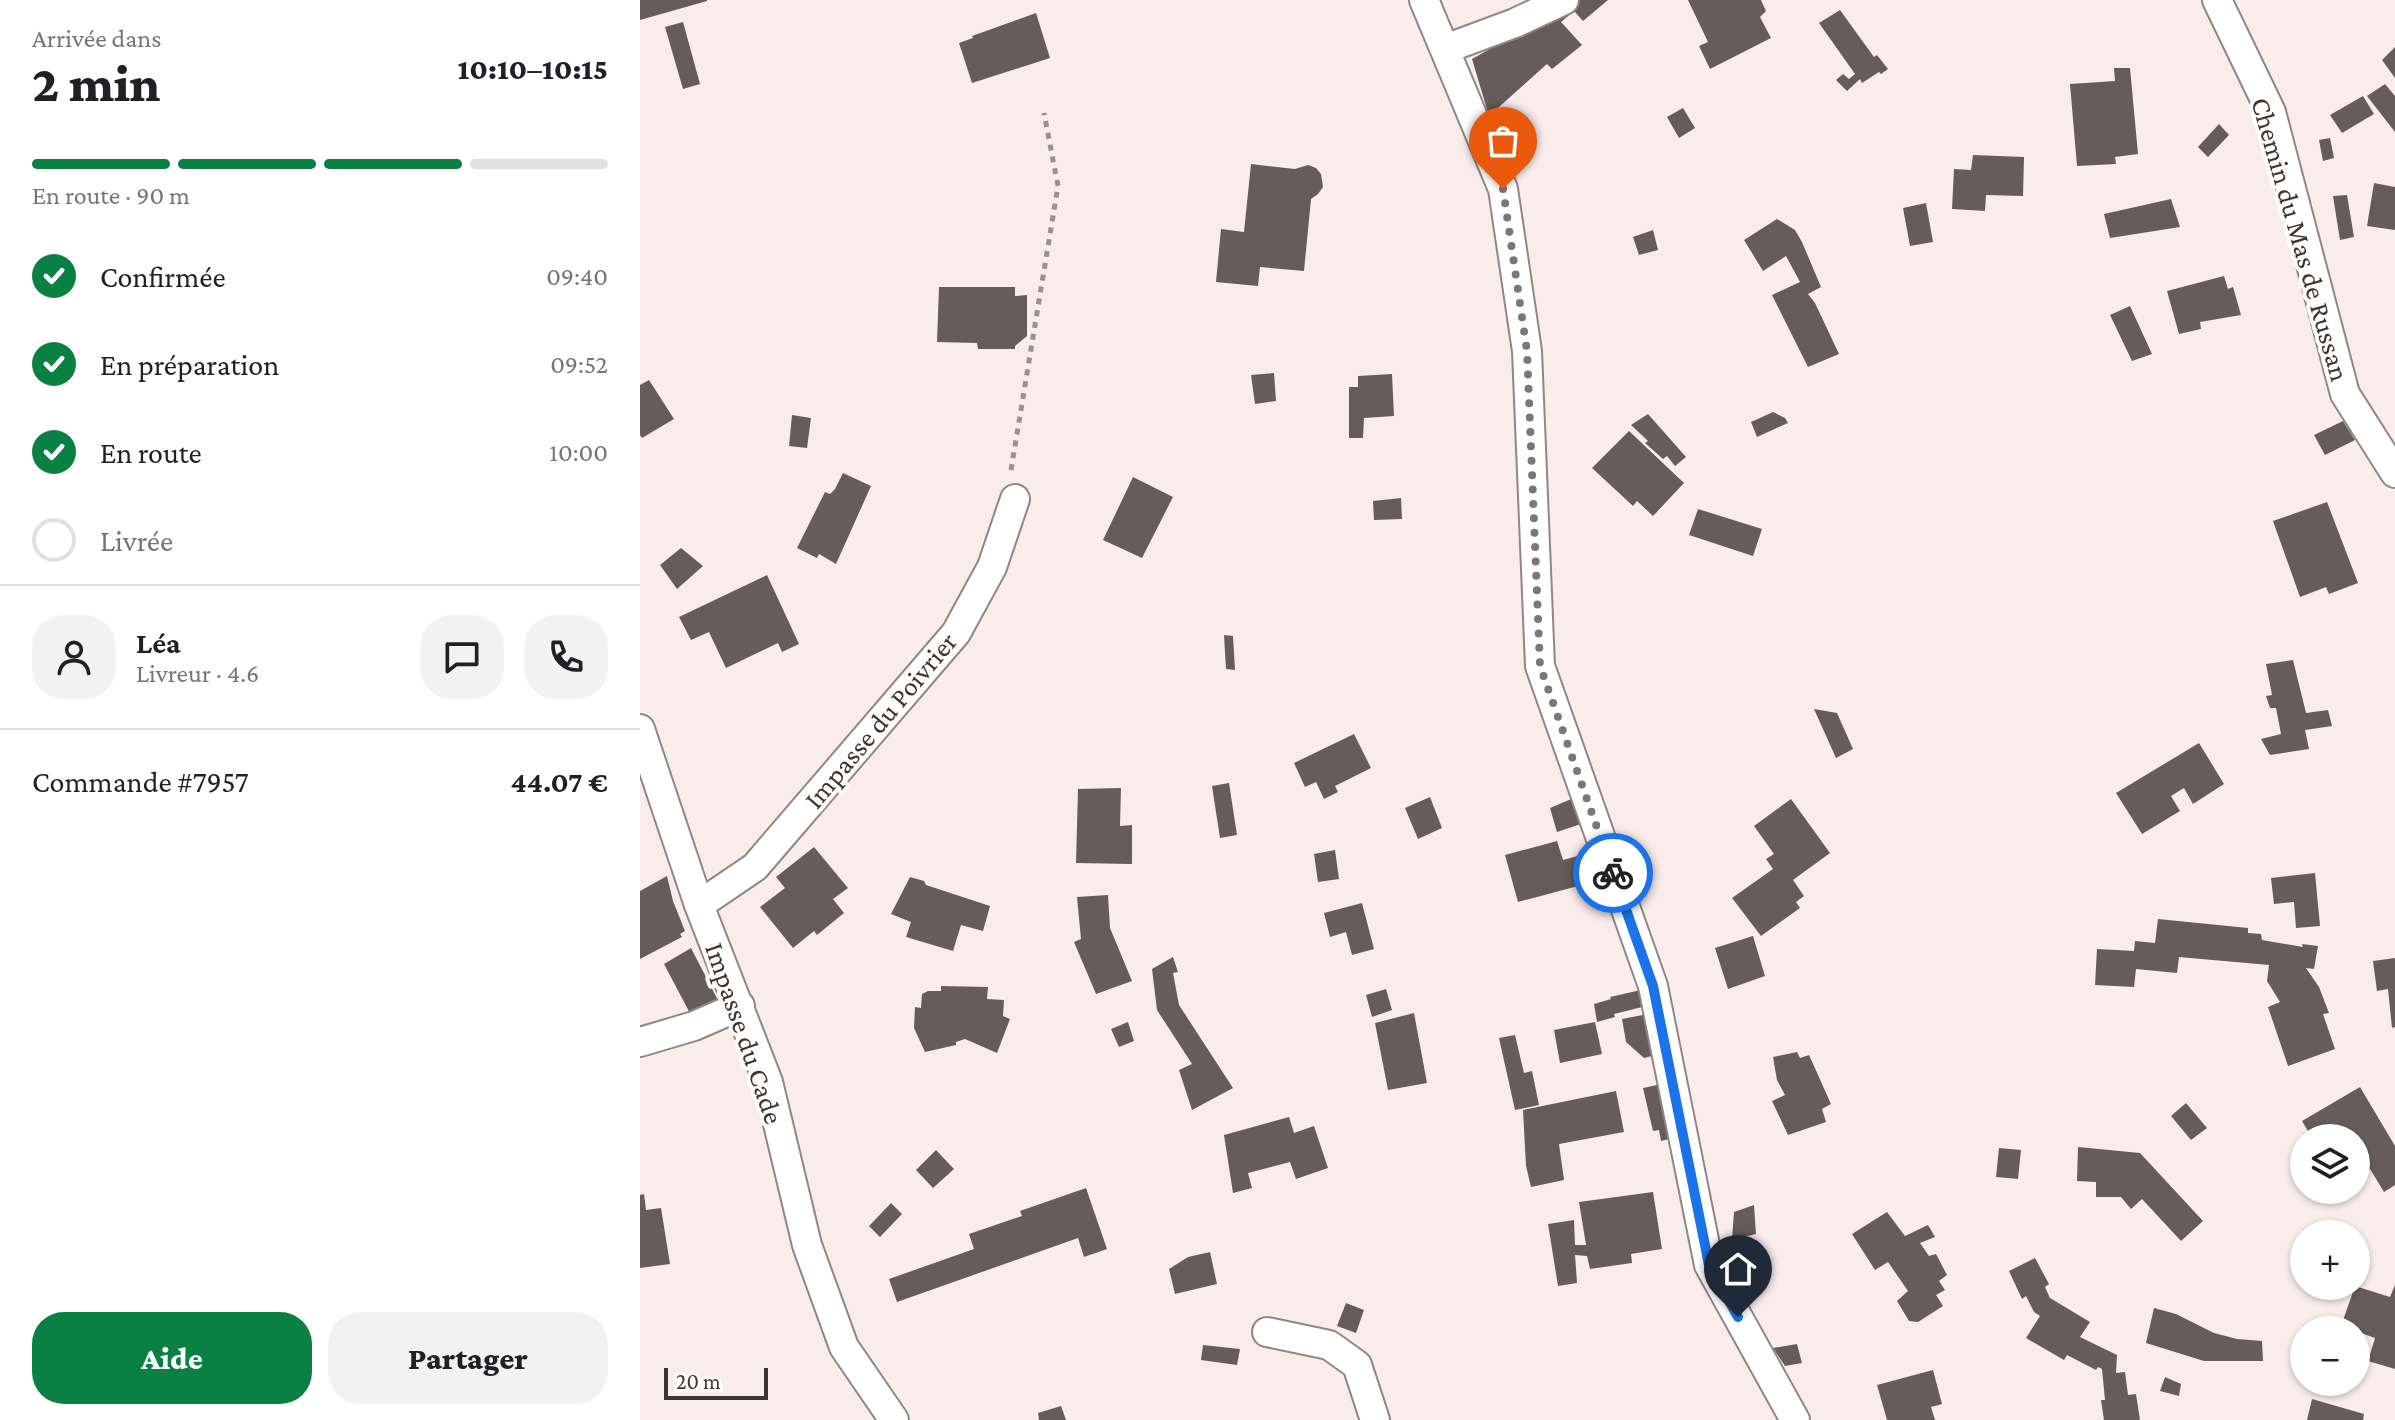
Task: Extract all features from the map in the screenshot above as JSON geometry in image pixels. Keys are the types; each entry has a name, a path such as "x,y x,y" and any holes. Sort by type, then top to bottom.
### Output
{"street":[{"path":"1424,0 1503,189 1527,351 1540,666 1653,986 1709,1265 1795,1420"},
{"path":"1445,49 1515,23 1564,0"},
{"name":"Chemin du Mas de Russan","path":"2217,0 2271,112 2345,394 2395,473"},
{"name":"Impasse du Poivrier","path":"699,905 755,867 956,633 992,567 1015,499"},
{"name":"Impasse du Cade","path":"640,729 699,905 768,1082 807,1245 844,1347 894,1420"},
{"path":"640,1042 694,1026 740,1006"},
{"path":"1267,1332 1329,1345 1357,1365 1375,1420"}],"path":[{"path":"1015,499 1011,463 1030,367 1058,186 1044,113"}],"building":[{"path":"640,0 707,0 707,1 640,20"},
{"path":"1577,0 1608,0 1583,21 1574,11 1561,22 1582,45 1552,69 1547,64 1489,116 1472,59"},
{"path":"1688,0 1761,0 1766,11 1760,17 1771,38 1710,69 1699,46 1708,42"},
{"path":"1840,10 1874,57 1877,55 1888,69 1862,83 1860,79 1847,91 1836,80 1843,74 1849,79 1855,74 1819,23"},
{"path":"1036,13 1050,58 972,83 959,43"},
{"path":"683,22 700,84 683,89 665,27"},
{"path":"2395,47 2395,78 2382,60"},
{"path":"2114,68 2130,68 2138,154 2115,157 2116,164 2077,166 2070,84 2115,81"},
{"path":"2385,84 2395,96 2395,132 2367,96"},
{"path":"2363,96 2374,114 2342,133 2330,115"},
{"path":"1683,108 1695,128 1679,138 1667,117"},
{"path":"2219,124 2229,135 2208,157 2198,147"},
{"path":"2330,138 2334,158 2323,161 2319,140"},
{"path":"1973,155 2024,157 2023,196 1986,195 1985,211 1952,209 1954,169 1971,170"},
{"path":"1251,164 1295,169 1308,165 1321,174 1323,187 1311,199 1304,271 1260,267 1258,286 1216,282 1221,229 1244,232"},
{"path":"2374,183 2395,187 2395,230 2367,226"},
{"path":"2347,195 2354,237 2340,240 2333,196"},
{"path":"2171,199 2180,227 2110,238 2104,214"},
{"path":"1926,203 1933,242 1910,246 1903,208"},
{"path":"1777,219 1795,230 1802,242 1821,287 1808,294 1839,354 1808,367 1772,295 1800,282 1786,256 1763,271 1744,240"},
{"path":"1653,230 1658,250 1639,255 1633,237"},
{"path":"2224,276 2228,289 2233,287 2241,315 2200,322 2201,329 2179,334 2167,291"},
{"path":"939,287 1015,287 1015,296 1027,295 1027,336 1015,349 978,349 977,343 937,342"},
{"path":"2130,306 2152,354 2132,361 2110,315"},
{"path":"1274,373 1276,401 1255,404 1251,375"},
{"path":"1392,374 1394,416 1364,418 1363,438 1349,438 1349,387 1358,387 1358,376"},
{"path":"649,380 674,419 642,438 640,385"},
{"path":"1773,412 1788,423 1757,437 1751,422"},
{"path":"1648,414 1686,457 1675,466 1667,456 1663,459 1645,443 1648,441 1631,425"},
{"path":"792,415 811,418 807,448 789,446"},
{"path":"2343,421 2355,440 2325,455 2314,435"},
{"path":"1629,431 1684,483 1653,516 1637,501 1633,506 1592,468"},
{"path":"843,473 871,486 836,564 819,554 817,558 797,548 825,492 830,494 835,489"},
{"path":"1133,477 1173,497 1142,558 1103,540"},
{"path":"1401,498 1402,519 1374,520 1373,501"},
{"path":"2327,502 2358,583 2329,594 2326,587 2300,597 2273,521"},
{"path":"1698,509 1762,529 1753,556 1689,535"},
{"path":"681,548 703,566 677,589 660,565"},
{"path":"767,575 799,644 782,652 778,643 726,668 709,632 691,640 679,617"},
{"path":"1224,635 1233,636 1235,670 1226,669"},
{"path":"2293,660 2306,713 2328,710 2332,726 2305,730 2309,749 2270,755 2261,739 2281,734 2276,708 2270,708 2266,696 2272,695 2266,664"},
{"path":"1814,709 1837,713 1853,749 1836,758"},
{"path":"1354,734 1371,768 1335,786 1338,792 1324,799 1316,782 1305,787 1294,763"},
{"path":"2199,743 2224,784 2193,804 2184,788 2171,796 2180,811 2142,834 2116,793"},
{"path":"1229,783 1237,835 1220,838 1212,786"},
{"path":"1121,788 1120,826 1132,825 1132,864 1076,863 1078,789"},
{"path":"1430,797 1442,828 1418,839 1405,808"},
{"path":"1576,797 1584,823 1557,832 1550,808"},
{"path":"1791,799 1830,853 1793,880 1804,896 1796,902 1800,908 1761,936 1732,898 1773,869 1766,859 1774,854 1754,826"},
{"path":"1557,841 1563,860 1585,854 1593,882 1518,902 1505,855"},
{"path":"814,847 848,888 833,899 844,913 817,935 814,931 793,948 760,907 785,888 776,877"},
{"path":"1335,850 1339,879 1318,882 1314,854"},
{"path":"2315,873 2320,926 2296,928 2294,902 2274,904 2271,878"},
{"path":"667,876 685,931 680,934 682,937 640,959 640,891"},
{"path":"910,877 990,906 983,931 961,925 953,951 906,937 911,922 891,914"},
{"path":"1108,895 1110,928 1132,981 1096,994 1074,942 1081,939 1077,897"},
{"path":"1362,903 1374,949 1352,955 1346,932 1330,937 1324,913"},
{"path":"2158,919 2248,928 2248,933 2261,934 2262,940 2303,947 2302,944 2318,946 2314,969 2306,968 2319,987 2329,1013 2323,1014 2335,1049 2288,1066 2268,1007 2280,1002 2267,981 2269,965 2179,957 2177,973 2136,969 2134,987 2095,985 2097,949 2134,951 2135,941 2155,943"},
{"path":"1753,936 1765,976 1728,989 1715,948"},
{"path":"691,948 721,1006 693,1019 664,964"},
{"path":"1173,957 1178,972 1173,973 1179,1005 1233,1088 1192,1110 1179,1070 1192,1064 1157,1010 1152,969"},
{"path":"2395,958 2395,1027 2392,1028 2388,989 2377,991 2373,961"},
{"path":"941,986 988,987 987,999 1004,1000 1003,1016 1010,1019 997,1053 965,1039 956,1042 956,1045 925,1052 914,1028 915,1007 921,1008 922,994 941,991"},
{"path":"1386,989 1392,1010 1372,1017 1366,995"},
{"path":"1641,990 1646,1006 1597,1022 1594,1004"},
{"path":"1414,1013 1427,1083 1388,1090 1375,1023"},
{"path":"1648,1014 1656,1055 1644,1058 1626,1042 1622,1019"},
{"path":"1128,1022 1134,1041 1119,1047 1111,1029"},
{"path":"1595,1022 1602,1054 1560,1063 1554,1030"},
{"path":"1515,1035 1524,1073 1532,1071 1539,1105 1515,1110 1499,1038"},
{"path":"1797,1052 1800,1058 1809,1055 1831,1104 1822,1109 1826,1122 1788,1135 1772,1101 1785,1095 1777,1080 1773,1057"},
{"path":"1662,1084 1673,1138 1661,1141 1659,1130 1653,1131 1643,1088"},
{"path":"2360,1087 2395,1146 2395,1185 2384,1192 2370,1169 2370,1124 2304,1124 2302,1121"},
{"path":"1616,1091 1624,1132 1559,1144 1564,1180 1531,1187 1526,1166 1523,1110"},
{"path":"2186,1103 2207,1128 2191,1140 2171,1116"},
{"path":"1289,1117 1294,1133 1314,1126 1328,1168 1296,1179 1290,1162 1248,1173 1252,1188 1233,1193 1224,1135"},
{"path":"2078,1147 2140,1153 2203,1221 2181,1241 2142,1199 2131,1209 2121,1197 2096,1197 2096,1182 2077,1181"},
{"path":"1999,1148 2021,1150 2018,1179 1996,1177"},
{"path":"936,1150 954,1169 933,1188 916,1170"},
{"path":"1086,1188 1107,1249 1084,1257 1078,1238 897,1302 889,1279 974,1249 969,1234 1022,1216 1020,1211"},
{"path":"1653,1192 1662,1249 1631,1254 1632,1263 1590,1269 1587,1256 1575,1255 1577,1283 1558,1286 1548,1224 1574,1220 1575,1245 1586,1245 1579,1202"},
{"path":"644,1194 646,1210 661,1208 670,1264 640,1268 640,1195"},
{"path":"891,1203 902,1214 880,1237 869,1226"},
{"path":"1754,1205 1756,1234 1732,1240 1734,1212"},
{"path":"1887,1212 1905,1236 1928,1225 1935,1237 1920,1243 1929,1256 1936,1254 1947,1275 1939,1281 1945,1290 1936,1295 1943,1306 1918,1322 1909,1321 1897,1301 1908,1291 1888,1262 1875,1270 1852,1234"},
{"path":"1210,1252 1217,1284 1175,1294 1169,1269 1188,1257"},
{"path":"2035,1258 2049,1284 2045,1287 2050,1298 2090,1322 2080,1337 2117,1355 2116,1373 2125,1372 2128,1395 2136,1394 2140,1420 2104,1420 2102,1369 2098,1367 2096,1370 2067,1355 2064,1360 2026,1338 2040,1316 2034,1312 2026,1296 2022,1299 2009,1271"},
{"path":"2395,1285 2395,1369 2370,1362 2375,1338 2370,1336 2370,1316 2344,1316 2350,1300 2370,1300 2370,1291 2390,1297"},
{"path":"1346,1303 1364,1310 1356,1333 1337,1326"},
{"path":"2154,1308 2176,1314 2214,1333 2262,1341 2263,1361 2204,1361 2146,1343"},
{"path":"1797,1344 1802,1363 1785,1366 1773,1348"},
{"path":"1203,1345 1240,1349 1237,1365 1201,1360"},
{"path":"1933,1370 1942,1404 1931,1407 1935,1420 1887,1420 1877,1385"},
{"path":"2165,1377 2181,1384 2179,1396 2160,1391"},
{"path":"2312,1399 2364,1414 2363,1420 2307,1420"},
{"path":"1061,1406 1066,1420 1039,1420 1038,1413"}],"way so far":[{"path":"1503,189 1527,351 1540,666 1613,873"}],"route":[{"path":"1613,873 1653,986 1709,1265 1738,1317"}]}
